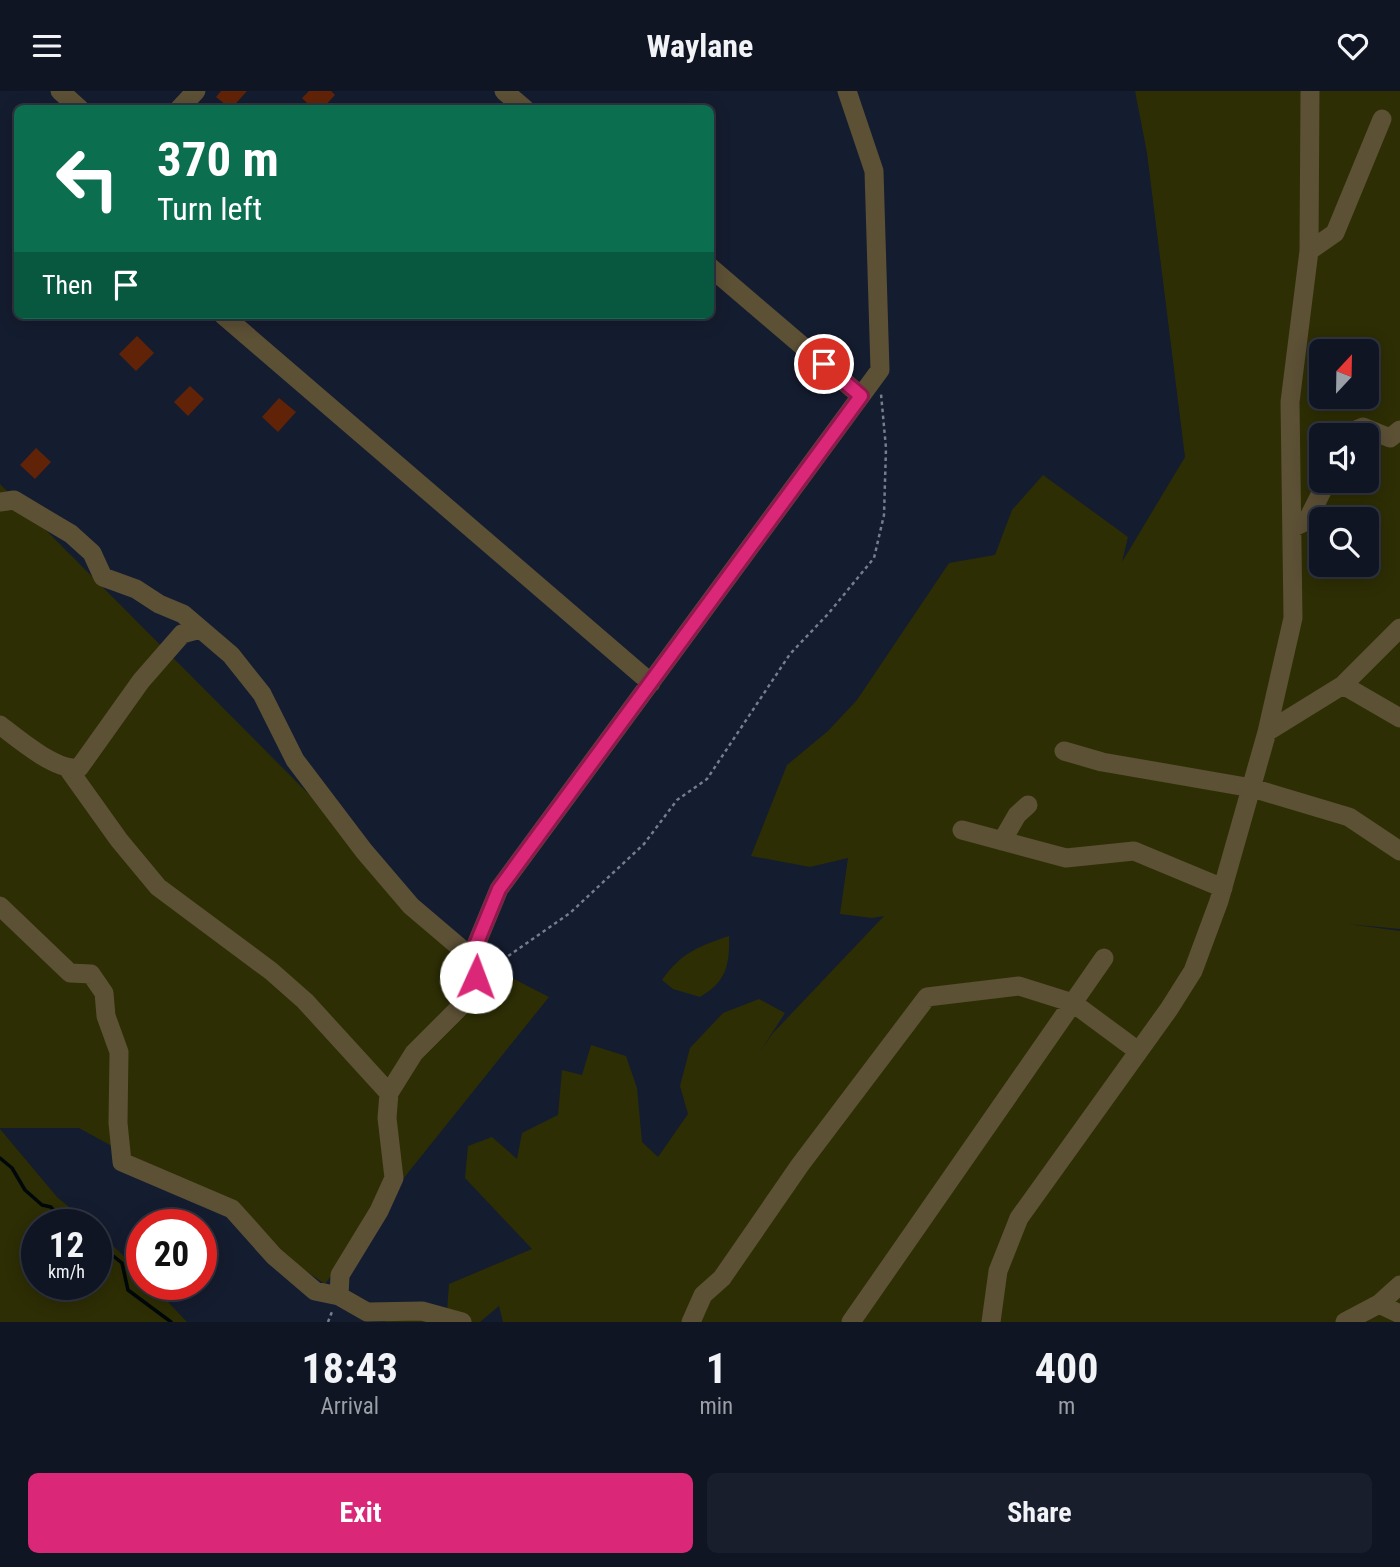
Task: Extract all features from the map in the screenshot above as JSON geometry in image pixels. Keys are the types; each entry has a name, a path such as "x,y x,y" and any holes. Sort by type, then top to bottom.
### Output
{"street":[{"path":"60,91 76,105"},
{"path":"183,105 196,91"},
{"path":"504,91 520,105"},
{"path":"471,957 499,889 880,369 874,171 847,91"},
{"path":"990,1321 998,1272 1019,1217 1193,971 1223,888 1267,732 1292,628 1290,401 1309,251 1310,91"},
{"path":"1309,251 1335,233 1382,119"},
{"path":"714,270 861,396"},
{"path":"228,319 651,683"},
{"path":"1379,434 1390,438 1400,430"},
{"path":"1292,528 1307,521 1321,493"},
{"path":"0,502 14,500 71,534 92,553 103,577 136,589 159,604 183,614 231,655 262,694 295,761 364,851 411,906 471,957 476,977 461,1006 414,1053 389,1093 387,1118 394,1178 379,1211 340,1275 339,1296"},
{"path":"1267,732 1343,685 1400,628"},
{"path":"69,770 79,768 141,681 182,634 200,629"},
{"path":"1343,685 1400,718"},
{"path":"0,725 24,744 69,770 119,840 158,887 271,971 305,1001 389,1093"},
{"path":"1064,751 1102,762 1252,788 1349,817 1400,851"},
{"path":"1002,841 1017,815 1028,805"},
{"path":"962,830 1066,858 1134,851 1223,888"},
{"path":"0,906 70,973 91,974 104,993 106,1016 119,1052 118,1123 122,1162 232,1209 274,1256 315,1291 339,1296 367,1312 422,1311 461,1322"},
{"path":"851,1322 1104,958"},
{"path":"691,1322 703,1295 722,1278 800,1165 927,997 1019,986 1073,1003 1138,1051"},
{"path":"1345,1322 1379,1304 1400,1285"},
{"path":"1379,1304 1400,1314"}],"path":[{"path":"476,977 570,913 644,844 677,800 707,779 790,653 874,558 884,515 886,448 880,369"}],"shaded area":[{"path":"1135,91 1400,91 1400,929 1348,924 1400,931 1400,1322 503,1322 499,1306 480,1322 385,1322 394,1312 447,1311 449,1284 532,1249 465,1178 468,1146 492,1137 517,1159 522,1133 558,1115 562,1070 582,1075 591,1045 626,1056 637,1088 642,1142 658,1157 688,1114 680,1086 690,1048 723,1013 759,999 785,1013 761,1050 773,1033 884,916 872,918 840,914 848,858 810,867 751,856 787,765 828,731 857,700 949,563 995,555 1012,510 1043,475 1128,537 1122,562 1185,457 1147,153"},
{"path":"0,484 471,957 549,997 399,1184 325,1284 170,1178 79,1128 0,1128"},
{"path":"729,936 729,956 725,972 716,985 700,997 673,989 662,980 676,963 691,952"},
{"path":"0,1129 57,1197 72,1209 21,1209 21,1300 112,1300 112,1245 126,1258 126,1300 166,1300 187,1322 0,1322"}],"building":[{"path":"221,91 247,91 235,105 226,105 216,97"},
{"path":"309,91 331,91 335,95 326,105 309,105 302,98"},
{"path":"137,336 154,353 136,371 119,354"},
{"path":"190,386 204,399 188,416 174,402"},
{"path":"279,398 296,412 278,432 262,417"},
{"path":"36,448 51,462 35,479 20,465"}],"waterway":[{"path":"0,1158 12,1168 25,1190 42,1205 53,1209"},
{"path":"112,1255 122,1263 128,1290 171,1322"}],"route":[{"path":"476,977 471,957 499,889 861,396 824,364"}]}
